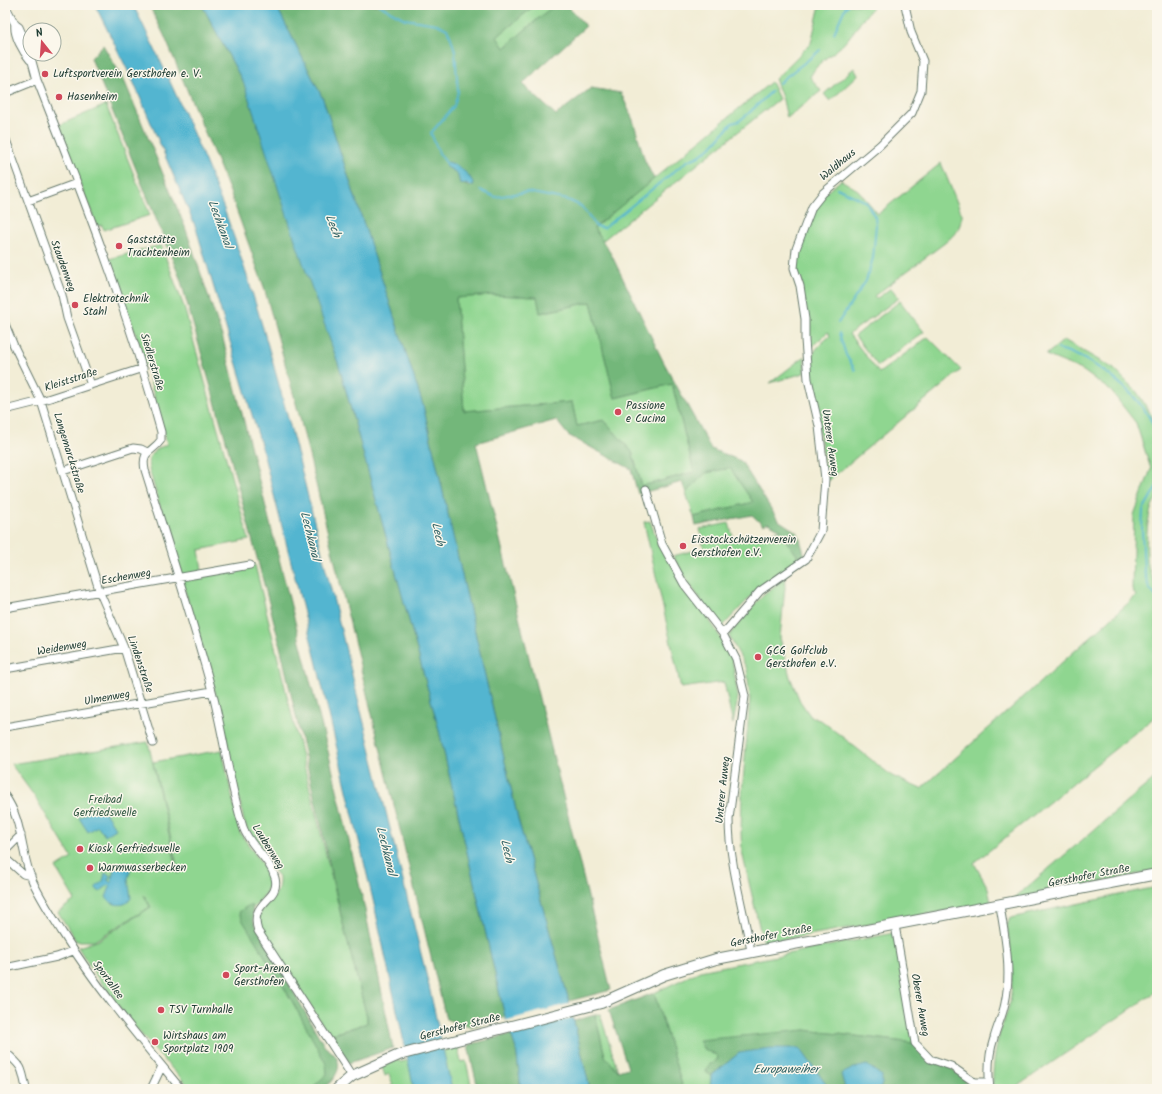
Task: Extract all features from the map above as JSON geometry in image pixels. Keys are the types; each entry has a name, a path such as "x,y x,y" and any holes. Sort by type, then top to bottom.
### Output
{"main road":[{"name":"Gersthofer Straße","path":"337,1089 352,1076 399,1055 592,1005 626,993 664,975 692,965 751,951 1000,906 1157,874"}],"street":[{"name":"Siedlerstraße","path":"5,5 22,35"},
{"name":"Waldhaus","path":"807,359 804,340 805,319 794,268 796,249 812,207 823,193 880,145 912,113 921,91 923,61 911,32 905,5"},
{"name":"Siedlerstraße","path":"32,62 36,80 99,241 143,368 162,436 159,443 147,452"},
{"path":"5,93 36,80"},
{"name":"Staudenweg","path":"5,137 62,295 67,318 91,385"},
{"path":"28,201 77,183"},
{"name":"Langemarckstraße","path":"5,324 41,401 100,593"},
{"path":"5,348 14,346"},
{"name":"Unterer Auweg","path":"723,634 760,591 806,559 821,531 825,479 818,426 808,378 807,359"},
{"name":"Kleiststraße","path":"5,410 41,401 143,368"},
{"path":"63,471 133,448 141,449 147,452 144,463 145,470 178,579"},
{"name":"Unterer Auweg","path":"646,489 662,544 684,584 723,634 736,659 745,696 729,819 729,833 733,863 751,951"},
{"name":"Eschenweg","path":"5,608 100,593 250,566"},
{"name":"Laubenweg","path":"178,579 212,691 243,827 269,866 276,880 272,895 260,907 256,915 255,923 258,932 352,1076"},
{"name":"Lindenstraße","path":"100,593 124,648 153,743"},
{"name":"Weidenweg","path":"5,669 124,648"},
{"name":"Ulmenweg","path":"5,727 212,691"},
{"name":"Sportallee","path":"5,796 14,812 31,876 49,912 73,951 125,1022 181,1089"},
{"path":"5,851 21,835"},
{"path":"5,858 23,874 31,876"},
{"path":"989,1086 993,1040 1005,1004 1007,988 1007,958 1000,906"},
{"name":"Oberer Auweg","path":"895,925 915,1043 930,1059 951,1066 974,1082 989,1086"},
{"path":"5,968 57,957 73,951"},
{"path":"5,1052 18,1062 23,1070 26,1089"},
{"path":"151,1089 162,1066"}],"green space":[{"path":"149,5 202,5 244,84 340,369 438,726 505,1017 470,1027 446,1019 300,418 264,287 230,192 164,35"},
{"path":"276,5 486,5 490,9 496,5 535,5 497,37 504,48 554,5 566,5 586,26 522,84 556,115 591,88 621,93 633,120 645,161 654,179 594,228 611,254 663,361 711,449 741,461 778,520 798,533 805,556 800,559 784,538 781,530 768,523 763,525 752,515 696,526 694,517 753,502 730,468 706,473 686,493 682,482 638,494 631,469 568,435 556,420 476,443 611,990 569,1001 518,819 423,405 323,99","holes":["451,163 462,169 470,177 470,187 460,183 457,173 447,167","493,295 537,297 540,313 591,302 615,398 672,384 694,472 642,486 632,452 604,420 577,426 572,402 464,411 456,298"]},
{"path":"535,5 554,5 504,48 497,37"},
{"path":"820,5 875,5 867,13 851,36 838,49 823,60 814,70 810,77 821,91 787,118 783,100 775,79 811,43"},
{"path":"103,45 124,80 185,227 223,339 328,751 364,905 393,1048 349,1063 331,1035 367,1023 367,1017 344,928 278,637 225,437 180,278 91,58"},
{"path":"854,68 858,75 830,101 824,94"},
{"path":"771,82 779,99 602,241 594,228"},
{"path":"106,105 150,215 104,230 102,225 97,226 57,126"},
{"path":"941,163 962,215 959,227 946,242 874,296 876,299 891,288 899,298 849,334 879,373 928,337 961,370 828,481 810,378 810,364 813,354 830,336 828,332 808,350 796,267 798,249 815,207 824,194 841,180 858,190 878,214"},
{"path":"161,245 184,307 249,540 199,550 203,576 255,565 367,1017 367,1023 329,1035 261,930 259,917 264,907 275,896 279,885 279,877 248,832 244,821 221,712 149,469 148,464 150,456 156,450 167,444 144,358 109,259"},
{"path":"493,295 537,297 541,313 591,302 615,398 672,384 694,472 642,486 632,452 604,420 577,426 572,402 464,411 456,298"},
{"path":"900,301 924,332 878,366 855,336"},
{"path":"1064,340 1114,369 1137,392 1157,424 1157,498 1150,512 1148,522 1147,553 1149,570 1157,587 1157,715 974,863 988,888 991,903 763,943 742,852 742,793 750,699 747,669 729,636 748,611 769,590 786,577 780,638 790,677 800,701 811,717 822,721 892,776 921,789 1136,596 1132,589 1134,515 1151,469 1136,423 1111,391 1082,370 1046,355"},
{"path":"805,356 804,373 770,383"},
{"path":"730,468 753,502 694,517 686,493 706,473"},
{"path":"650,521 659,545 716,630 732,658 738,697 733,724 724,682 681,688 644,522"},
{"path":"729,523 734,541 781,530 784,538 800,559 758,589 721,628 688,582 673,556 704,548 700,529"},
{"name":"Freibad Gerfriedswelle","path":"148,742 178,874 153,762 222,750 240,833 268,872 269,885 267,891 247,916 331,1061 330,1076 317,1089 192,1089 161,1057 130,1021 102,984 78,947 97,941 151,907 144,895 150,907 94,941 76,941 58,912 75,900 56,868 72,858 35,797 11,764"},
{"path":"1157,776 1157,870 1012,900"},
{"path":"1157,887 1157,991 1013,1089 993,1089 993,1067 995,1053 1010,1002 1012,983 1012,964 1007,926 1010,918"},
{"path":"249,905 252,906 254,922 325,1047 336,1057 338,1068 336,1073 329,1084 323,1089 314,1089 315,1085 327,1074 326,1064 292,1001 243,921 239,912"},
{"path":"894,933 914,1043 805,1030 710,1053 717,1055 718,1059 708,1066 706,1072 711,1076 710,1089 677,1089 682,1085 654,993 700,971"},
{"path":"654,993 682,1085 677,1089 590,1089 574,1021 595,1015 605,1056 618,1071 628,1068 609,1010"},
{"path":"600,1014 618,1071 605,1056 595,1015"},
{"path":"805,1030 914,1043 916,1047 951,1068 968,1081 958,1089 880,1089 882,1084 845,1088 828,1087 799,1048 739,1053 711,1076 706,1072 708,1066 718,1059 717,1055 704,1050 699,1040"},
{"path":"511,1034 516,1049 521,1089 478,1089 468,1045"},
{"path":"460,1046 458,1049 461,1062 466,1061 472,1089 452,1089 443,1051"},
{"path":"397,1060 401,1062 408,1060 414,1089 386,1089 393,1085 389,1074 385,1076 382,1067"}],"water":[{"name":"Lechkanal","path":"95,5 133,5 192,130 223,207 248,277 298,456 428,982 452,1089 414,1089 374,904 316,660 262,448 196,228 133,81"},
{"name":"Lech","path":"202,5 276,5 323,99 423,405 518,819 569,1001 590,1089 521,1089 516,1049 505,1017 438,726 340,369 295,240 244,84"},
{"path":"448,162 456,165 466,173 472,180 474,184 473,186 460,183 457,173 447,167 446,163"},
{"path":"100,805 116,829 105,836 98,826 88,832 79,818"},
{"path":"115,864 131,867 128,879 131,898 126,903 118,905 108,900 106,897 110,887 108,885 100,892 95,888 103,881 105,873 110,875 109,879 107,879 111,883"},
{"name":"Europaweiher","path":"769,1048 800,1048 828,1087 845,1088 841,1074 854,1068 867,1065 882,1076 882,1084 880,1089 710,1089 711,1076 739,1053"}],"pier":[{"path":"572,1003 575,1017 508,1034 504,1021"}],"waterway":[{"path":"379,5 405,19 437,24 447,29 451,38 455,51 458,92 454,106 431,133 439,153 447,164"},
{"path":"834,33 845,8 848,5"},
{"path":"779,83 820,50"},
{"path":"480,190 495,197 527,192 568,200 581,206 595,226 604,228 687,161 699,156 714,144 732,123 739,121 772,91"},
{"path":"837,188 866,202 875,217 876,225 873,258 866,281 838,323"},
{"path":"839,333 846,355 855,370"},
{"path":"1058,349 1087,361 1103,370 1118,382 1143,408 1152,422 1157,436"},
{"path":"1157,486 1143,510 1142,530 1144,571 1149,588 1157,598"},
{"path":"1157,662 1157,674"}],"place":[{"name":"Luftsportverein Gersthofen e. V.","path":"45,74"},
{"name":"Hasenheim","path":"59,97"},
{"name":"Gaststätte Trachtenheim","path":"119,246"},
{"name":"Elektrotechnik Stahl","path":"75,305"},
{"name":"Passione e Cucina","path":"618,412"},
{"name":"Eisstockschützenverein Gersthofen e.V.","path":"683,546"},
{"name":"GCG Golfclub Gersthofen e.V.","path":"758,657"},
{"name":"Kiosk Gerfriedswelle","path":"80,849"},
{"name":"Warmwasserbecken","path":"90,868"},
{"name":"Sport-Arena Gersthofen","path":"226,975"},
{"name":"TSV Turnhalle","path":"161,1010"},
{"name":"Wirtshaus am Sportplatz 1909","path":"155,1042"}]}
